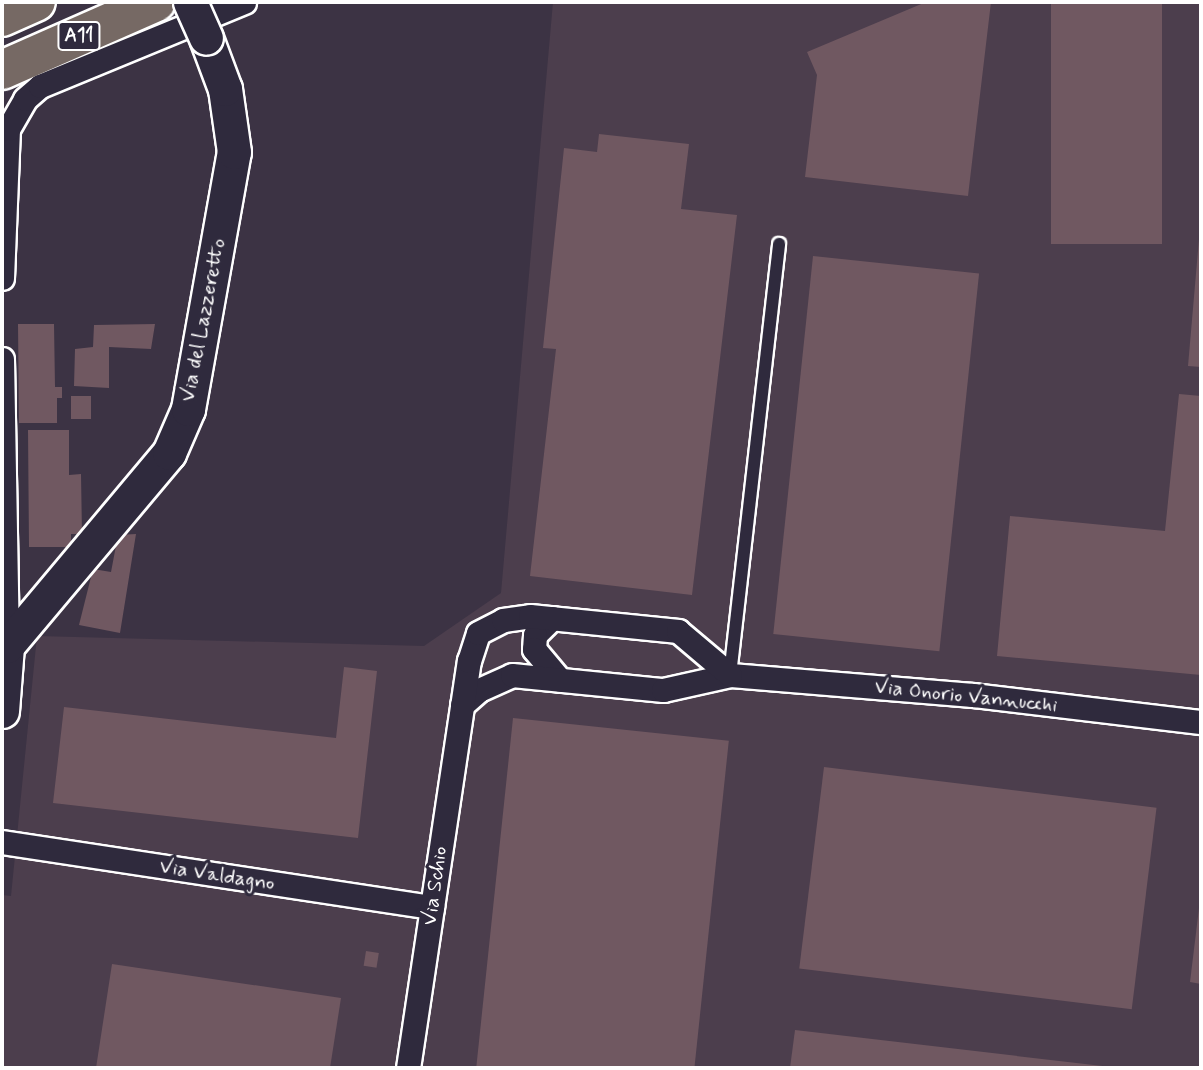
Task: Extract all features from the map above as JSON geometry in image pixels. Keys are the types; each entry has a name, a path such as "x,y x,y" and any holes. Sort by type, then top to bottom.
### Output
{"highway":[{"name":"A11","path":"2,17 36,2"},
{"name":"A11","path":"2,70 156,2"}],"street":[{"name":"Via del Lazzeretto","path":"7,646 169,453 188,408 234,152 225,89 190,2"},
{"path":"2,278 8,129 25,99 40,86 244,2"},
{"path":"2,359 7,646 2,711"},
{"path":"462,705 472,644 478,633 515,617 552,618 678,631 730,675"},
{"path":"552,618 535,635 534,649 560,680"},
{"name":"Via Onorio Vannucchi","path":"462,705 479,690 512,675 676,690 730,675 969,695 1201,722"},
{"name":"Via Schio","path":"408,1068 462,705"},
{"name":"Via Valdagno","path":"2,842 432,907"}],"lane":[{"path":"730,675 779,244"}],"shaded area":[{"path":"553,2 1201,2 1201,1068 2,1068 2,895 11,896 37,636 424,646 501,593"}],"building":[{"path":"926,2 991,2 968,196 805,177 817,75 807,52"},
{"path":"1051,2 1162,2 1162,244 1051,244"},
{"path":"599,134 689,144 681,209 737,215 692,595 530,576 556,349 543,348 564,148 597,152"},
{"path":"1201,239 1201,367 1188,366"},
{"path":"813,256 979,273 939,651 773,634"},
{"path":"18,324 54,324 55,387 62,387 62,398 57,398 57,423 19,423"},
{"path":"155,324 151,349 109,347 109,388 74,386 75,349 93,347 94,325"},
{"path":"1179,394 1201,396 1201,675 997,656 1010,516 1165,531"},
{"path":"71,396 91,396 91,419 71,419"},
{"path":"28,430 69,430 69,475 81,474 82,534 71,534 71,547 29,547"},
{"path":"136,534 120,633 79,625 93,569 111,572 118,535"},
{"path":"344,667 377,671 358,838 53,803 64,707 336,738"},
{"path":"513,718 729,741 694,1068 476,1068"},
{"path":"824,767 1157,808 1132,1009 799,968"},
{"path":"1201,900 1201,984 1190,982"},
{"path":"366,951 379,953 376,968 364,966"},
{"path":"112,964 341,998 330,1068 96,1068"},
{"path":"795,1030 1111,1067 1111,1068 790,1068"}]}
